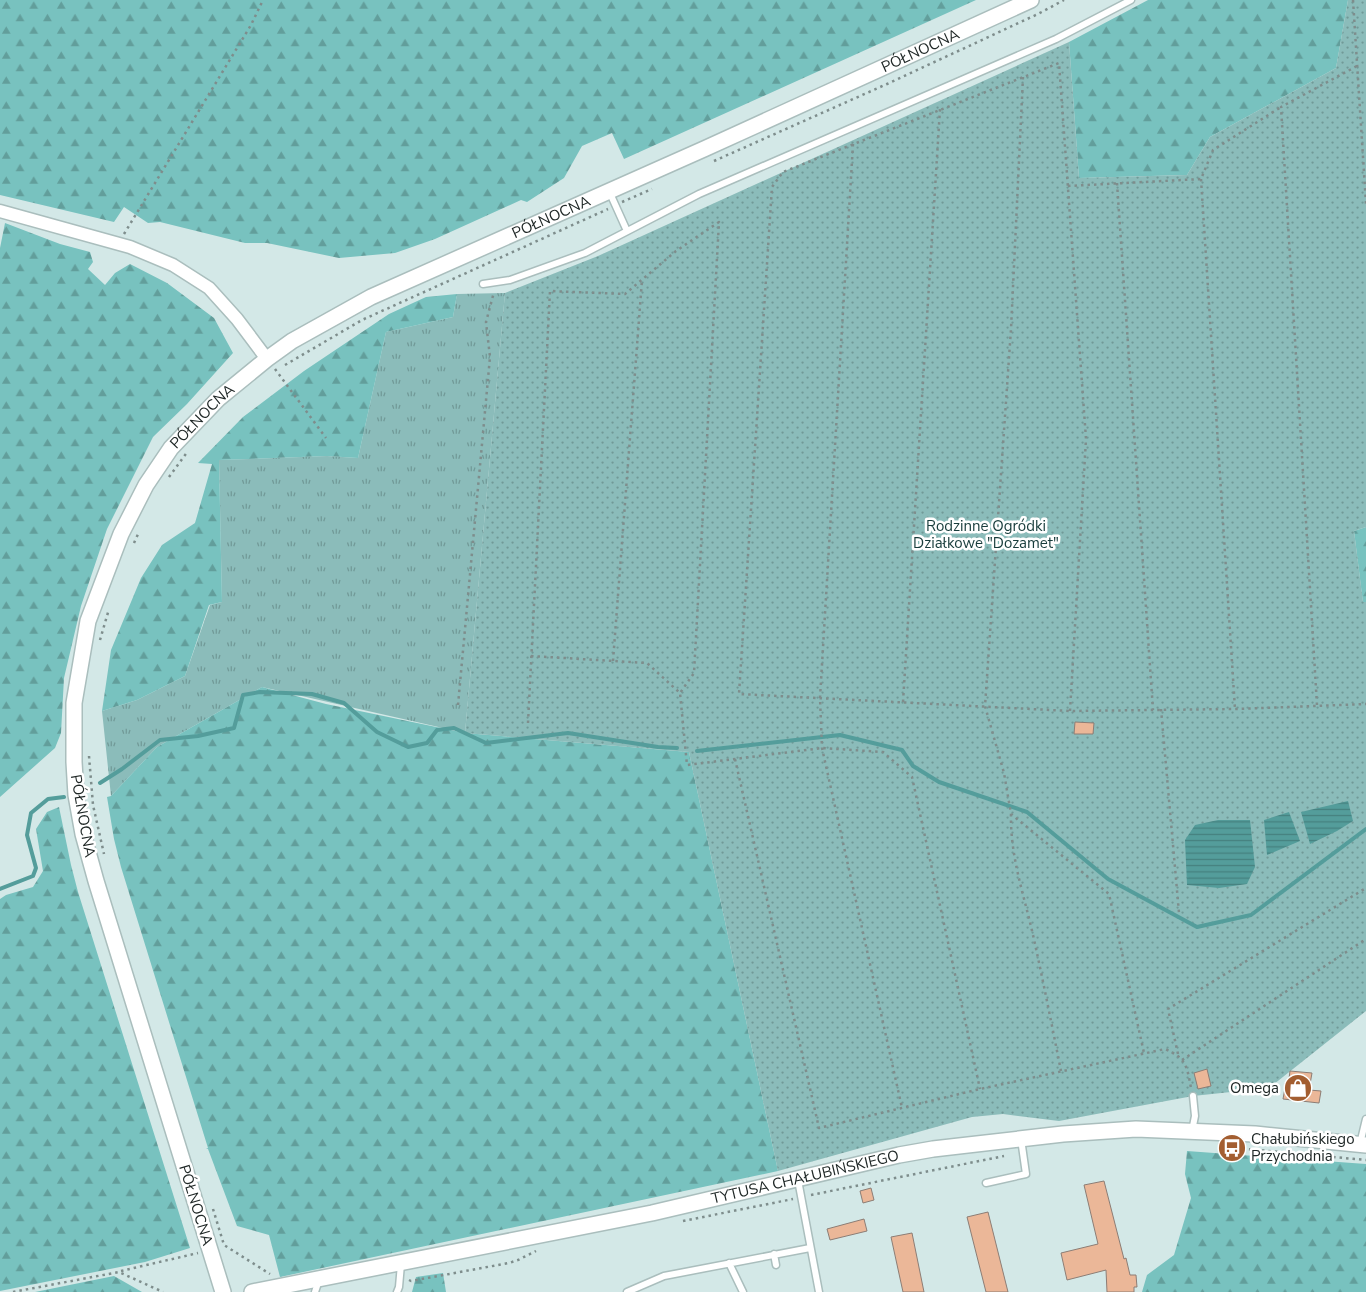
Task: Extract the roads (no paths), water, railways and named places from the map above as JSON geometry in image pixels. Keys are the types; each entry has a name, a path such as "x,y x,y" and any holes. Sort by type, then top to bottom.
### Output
{"street":[{"name":"PÓŁNOCNA","path":"223,1292 102,900 83,834 76,795 74,702 88,621 120,534 146,485 171,448 218,399 272,365 292,341 371,297 946,40 1031,0"},
{"path":"0,211 130,247 173,265 209,288 237,319 272,365"},
{"name":"TYTUSA CHAŁUBIŃSKIEGO","path":"252,1292 274,1287 317,1285 400,1270 900,1155 1022,1146 1113,1130 1160,1129 1255,1134 1363,1144"}],"lane":[{"path":"483,284 510,280 585,252 699,194 1056,39 1131,0"},
{"path":"610,191 627,231"},
{"path":"1192,1096 1195,1116 1192,1131"},
{"path":"1363,1144 1366,1119"},
{"path":"986,1182 1026,1174 1022,1146"},
{"path":"798,1178 819,1292"},
{"path":"627,1292 664,1276 810,1248"},
{"path":"774,1254 776,1265"},
{"path":"729,1263 743,1292"},
{"path":"397,1292 400,1287 400,1270"}],"waterway":[{"path":"100,783 160,740 198,736 234,728 243,695 260,692 312,694 344,703 377,732 408,747 427,743 437,730 454,728 486,743 568,733 658,747 677,748"},
{"path":"697,751 840,735 902,750 913,766 939,782 1027,812 1108,879 1197,927 1251,915 1366,829"},
{"path":"0,889 33,876 36,868 27,835 31,813 48,799 64,797"}],"place":[{"name":"Omega","path":"1298,1088"},
{"name":"Chałubińskiego Przychodnia","path":"1232,1148"}],"park label":[{"name":"Rodzinne Ogródki Działkowe \"Dozamet\"","path":"986,534"}]}
